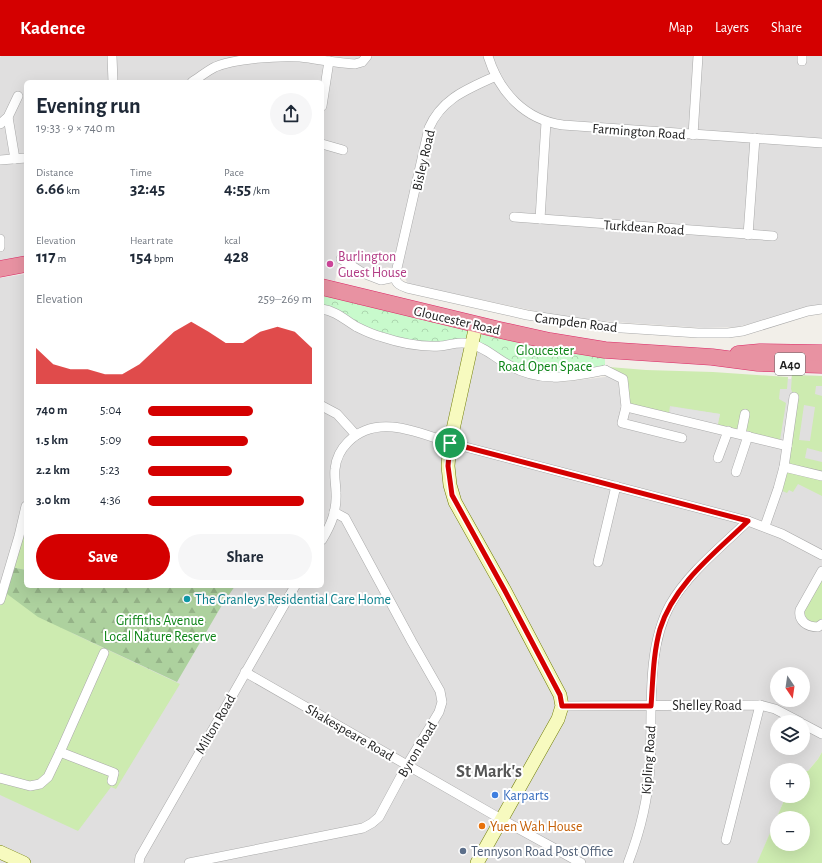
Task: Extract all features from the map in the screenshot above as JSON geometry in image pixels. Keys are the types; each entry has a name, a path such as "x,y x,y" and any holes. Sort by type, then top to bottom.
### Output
{"highway":[{"path":"0,269 24,264"},
{"name":"Gloucester Road","path":"324,287 476,325 550,341 605,350 712,357 760,352 822,356"}],"street":[{"path":"112,56 113,80"},
{"path":"203,79 215,68 228,63 281,57 299,57 355,64 362,62 368,56"},
{"name":"Farmington Road","path":"488,56 496,76 506,92 520,107 531,115 546,122 563,125 693,135 822,143"},
{"path":"693,135 698,56"},
{"path":"324,93 329,61"},
{"name":"Bisley Road","path":"395,277 429,128 432,121 439,110 453,97 496,76"},
{"path":"0,124 8,117 18,96"},
{"path":"8,117 15,158"},
{"path":"540,219 546,122"},
{"path":"748,235 755,138"},
{"path":"324,145 343,150"},
{"path":"0,160 24,158"},
{"name":"Turkdean Road","path":"514,217 774,236"},
{"path":"0,239 0,247"},
{"path":"341,259 363,273 381,280 395,277"},
{"name":"Campden Road","path":"395,277 399,285 407,288 527,316 607,327 698,333 728,333 753,329 808,311 822,309"},
{"path":"324,309 332,311 358,327 373,334 400,342 431,346 463,342 472,344 488,350 499,359 516,369 534,375 552,378 569,377 605,370 623,379 626,407 622,423 682,438"},
{"path":"476,325 450,443 448,466 452,495 560,695 562,706 558,719 477,863"},
{"path":"605,350 605,370"},
{"path":"764,526 778,489 784,467 794,397"},
{"path":"324,407 337,414 356,435"},
{"path":"626,407 787,446"},
{"path":"736,472 745,435 745,414"},
{"path":"324,536 331,524 334,512 336,495 334,474 336,462 346,444 356,435 374,427 388,426 408,430 450,443 748,521 782,534 822,555"},
{"path":"718,458 728,431"},
{"path":"784,467 822,476"},
{"path":"598,562 616,486"},
{"name":"Byron Road","path":"189,863 368,826 382,813 407,764 442,705 442,694 408,635 345,518 334,512"},
{"path":"0,600 5,570 19,536 24,515"},
{"name":"Kipling Road","path":"628,863 639,829 647,789 651,747 651,706 657,640 660,628 676,595 690,578 748,521"},
{"path":"822,571 800,610 799,616 802,621 812,626 818,627 822,624"},
{"name":"Milton Road","path":"139,863 140,857 294,588"},
{"path":"0,778 30,786 40,784 48,777 104,653"},
{"name":"Shakespeare Road","path":"245,672 501,819 581,863"},
{"path":"726,840 760,705"},
{"name":"Shelley Road","path":"562,706 760,705 775,709 787,715"},
{"path":"810,728 822,734"},
{"path":"60,752 114,773 112,781"},
{"path":"0,852 24,863"}],"shaded area":[{"path":"822,56 822,305 737,327 704,328 586,320 554,315 408,284 402,272 387,267 375,274 340,256 335,281 324,278 324,80 24,80 24,260 0,263 0,57"},
{"path":"24,274 24,588 324,588 324,312 476,350 532,378 563,382 605,377 613,370 791,379 792,375 822,376 822,752 810,769 810,763 770,763 770,803 783,803 780,811 770,811 770,834 757,863 0,863 0,278"},
{"path":"672,407 720,414 717,426 670,415"}],"green space":[{"name":"Gloucester Road Open Space","path":"324,287 605,350 605,370 535,375 480,346 407,344 324,310"},
{"path":"609,367 788,377 787,389 780,389 779,399 786,403 780,440 722,428 718,424 720,414 670,406 669,413 630,405 628,381"},
{"path":"792,375 822,376 822,386 816,386 815,394 822,396 822,452 807,448 805,458 822,462 822,496 798,484 793,492 789,490 787,493 778,489 794,397 791,389","holes":["804,405 815,407 810,441 799,440"]},
{"path":"24,517 24,570 11,567"},
{"name":"Griffiths Avenue Local Nature Reserve","path":"11,567 24,570 24,588 234,588 177,682 38,617 3,591"},
{"path":"822,571 822,624 802,621 800,610"},
{"path":"3,591 74,634 180,684 116,789 111,787 78,831 0,795 0,600"},
{"path":"822,752 822,863 757,863 770,833 770,851 810,851 810,811 780,811 783,803 810,803 810,769"}],"place":[{"name":"Burlington Guest House","path":"330,264"},
{"name":"The Granleys Residential Care Home","path":"187,599"},
{"name":"Karparts","path":"495,795"},
{"name":"Yuen Wah House","path":"482,826"},
{"name":"Tennyson Road Post Office","path":"463,851"}],"district":[{"name":"St Mark's","path":"489,771"}],"route":[{"path":"450,443 748,521 690,578 676,595 670,606 660,628 657,640 651,706 562,706 560,695 452,495 448,476 448,454 450,443"}]}
